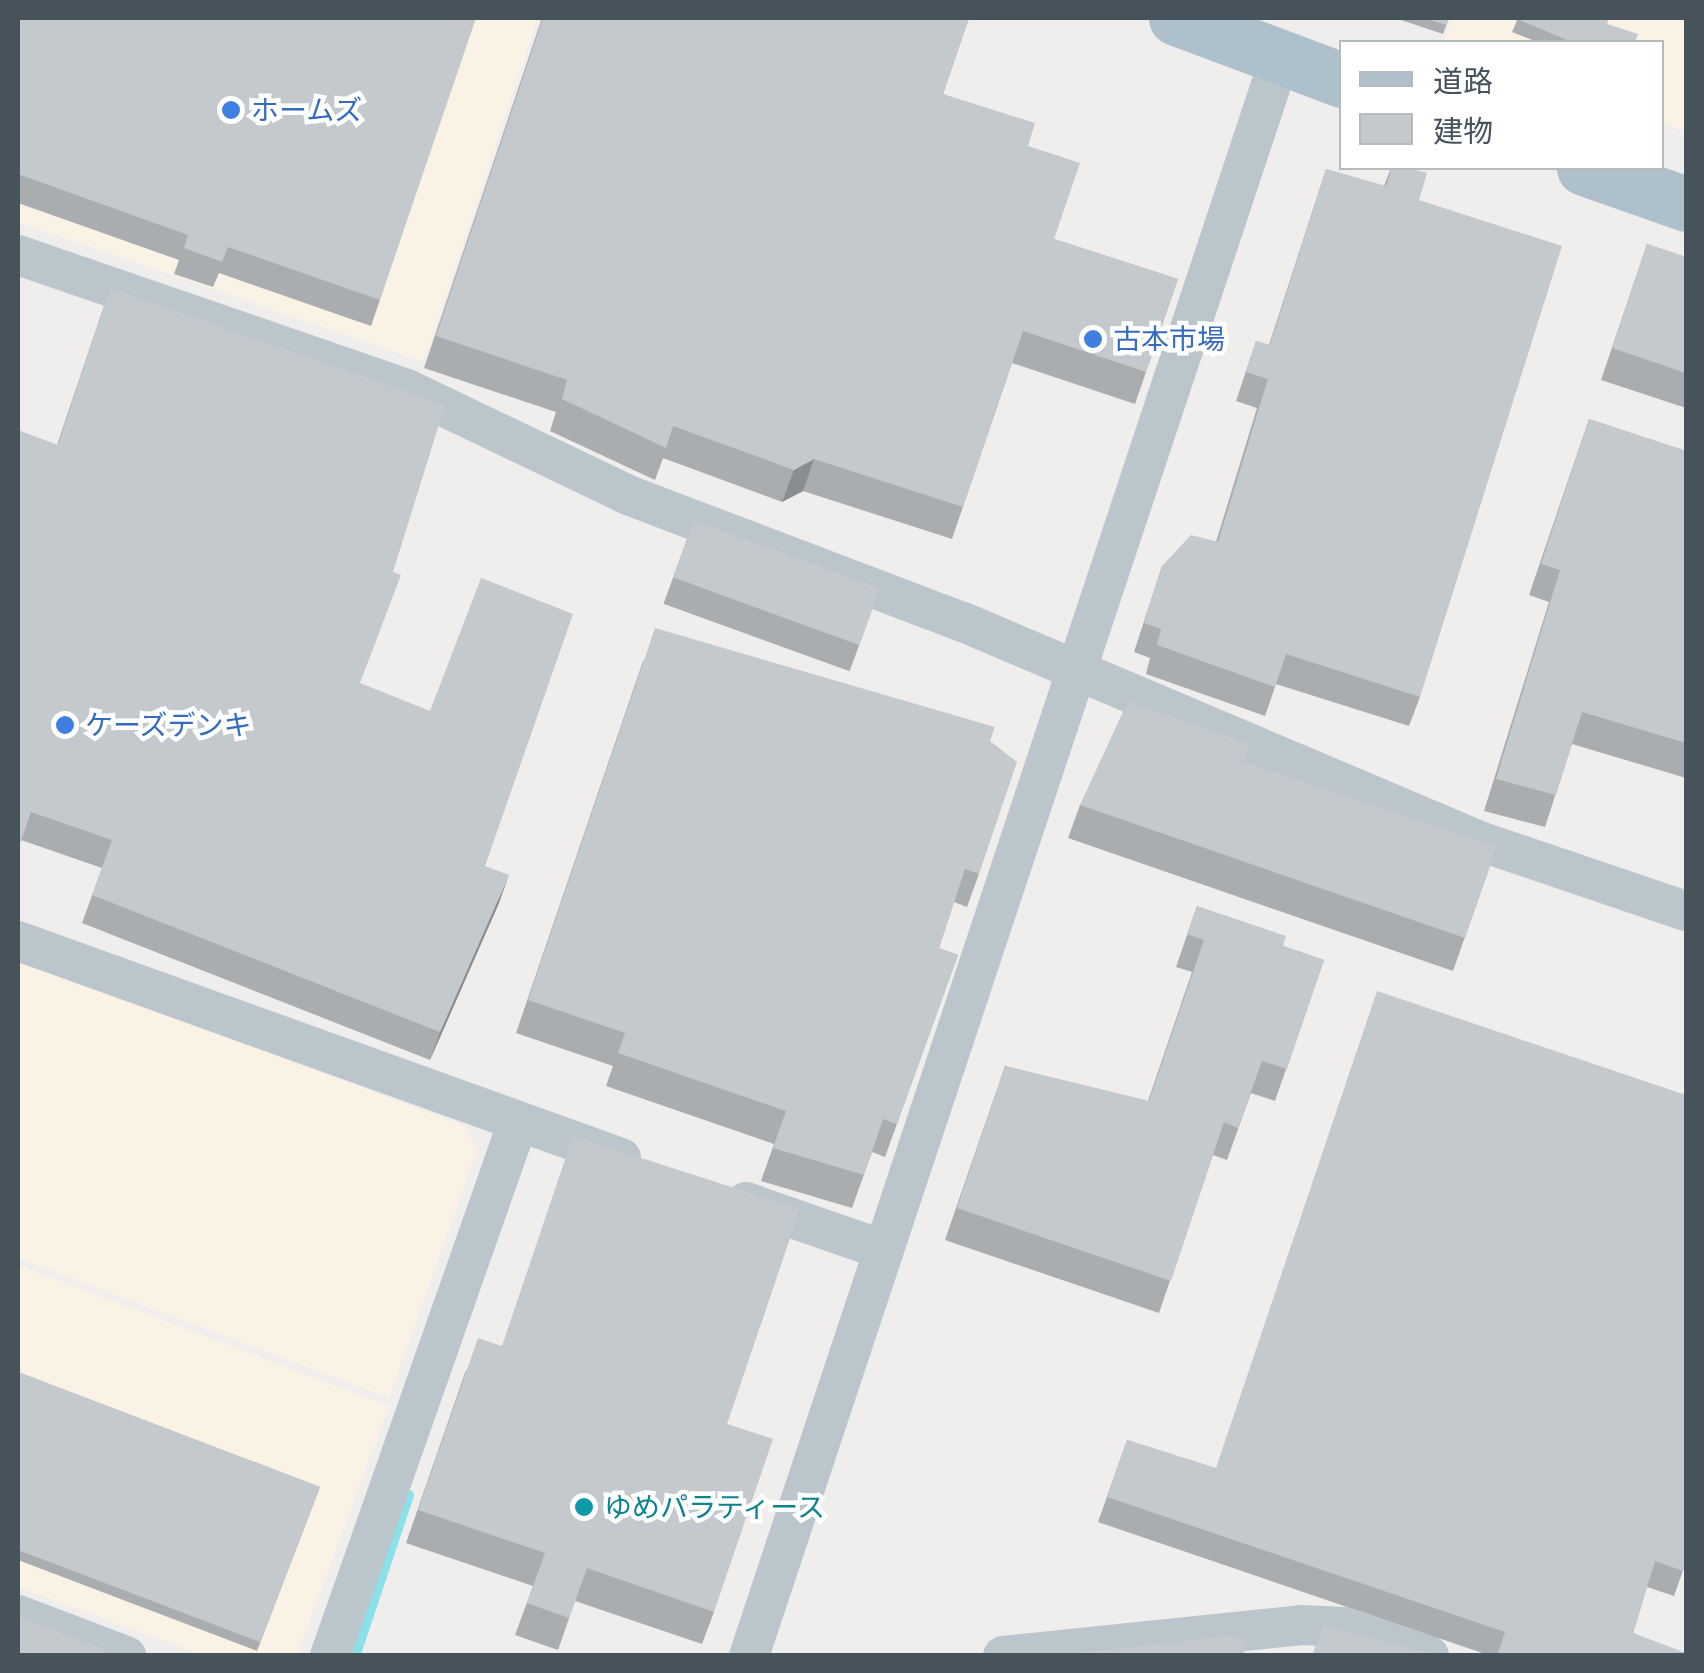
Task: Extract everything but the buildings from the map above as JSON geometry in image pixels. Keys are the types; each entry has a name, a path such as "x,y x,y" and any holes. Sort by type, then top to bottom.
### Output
{"main road":[{"path":"1176,18 1339,79"},
{"path":"1590,170 1686,204"}],"street":[{"path":"749,1656 1280,58"},
{"path":"18,255 408,389 594,481 1482,842 1686,911"},
{"path":"18,941 884,1250"},
{"path":"330,1656 518,1122"},
{"path":"18,1615 126,1656"},
{"path":"1003,1656 1272,1642 1343,1627 1429,1656"}],"shaded area":[{"name":"ホームズ","path":"18,18 538,18 424,362 18,222"},
{"path":"1452,18 1686,18 1686,132 1664,124 1664,40 1445,40"},
{"path":"18,959 465,1126 477,1150 389,1398 18,1258"},
{"path":"18,1265 389,1406 297,1655 203,1655 18,1587"}],"waterway":[{"path":"354,1656 408,1495"}],"place":[{"name":"ホームズ","path":"231,110"},
{"name":"古本市場","path":"1093,339"},
{"name":"ケーズデンキ","path":"65,725"},
{"name":"ゆめパラティース","path":"584,1507"}]}
